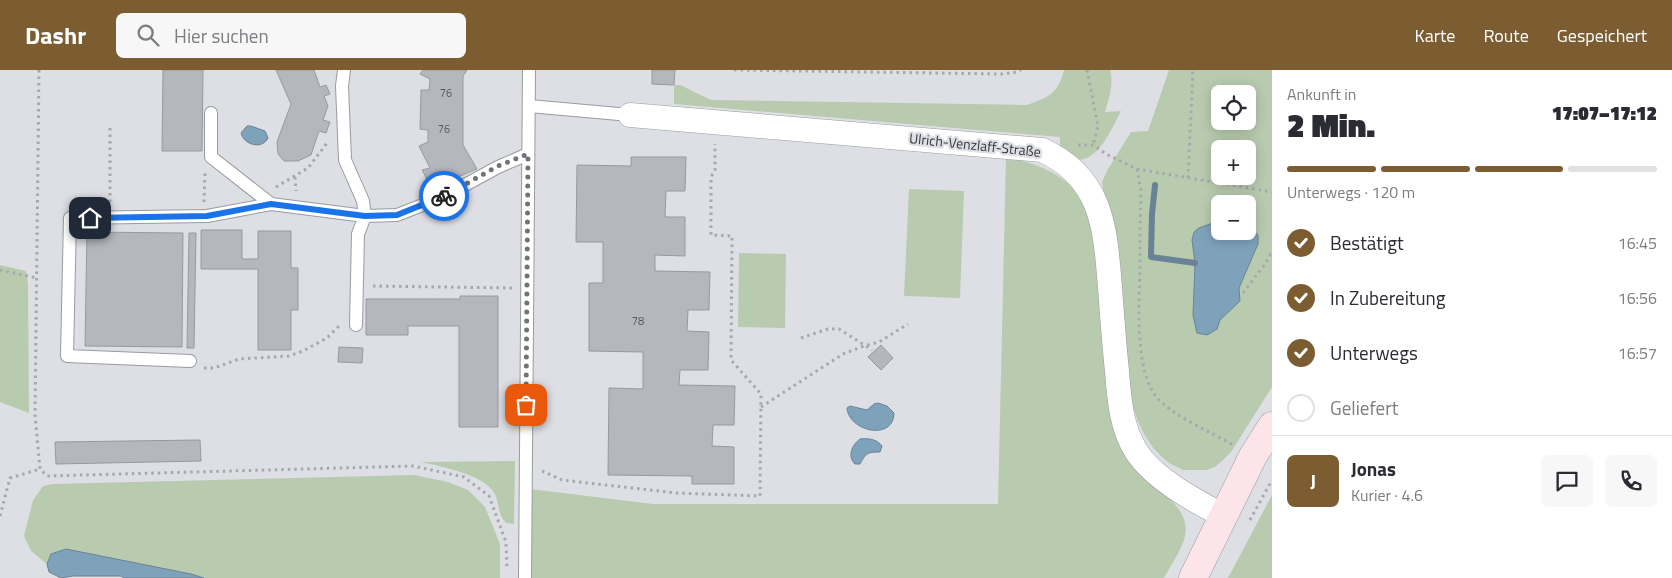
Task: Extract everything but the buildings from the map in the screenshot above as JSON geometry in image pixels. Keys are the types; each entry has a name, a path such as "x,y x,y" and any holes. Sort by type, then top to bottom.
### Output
{"main road":[{"path":"1194,578 1224,516 1262,462 1262,450 1272,426"}],"street":[{"name":"Ulrich-Venzlaff-Straße","path":"630,115 1042,150 1056,157 1083,182 1092,196 1104,228 1119,397 1128,434 1137,452 1167,482 1192,499 1224,516"}],"lane":[{"path":"344,70 342,86 346,160 363,201 365,216 358,234 356,325"},
{"path":"525,578 529,70"},
{"name":"Ulrich-Venzlaff-Straße","path":"529,106 630,115"},
{"path":"211,113 211,157 271,204"},
{"path":"190,361 67,356 70,218 204,216 271,204 365,216 397,215 443,196 498,166 528,154"}],"path":[{"path":"39,70 35,415 40,469 47,476 413,466 464,478 490,496 506,542 507,578"},
{"path":"734,70 1002,74 1021,70"},
{"path":"1087,70 1098,126 1093,145"},
{"path":"1188,178 1193,70"},
{"path":"110,126 110,217"},
{"path":"260,196 308,168 336,131 344,130"},
{"path":"526,464 562,480 676,493 760,496 761,394 731,360 732,236 711,235 711,177 715,170 715,144"},
{"path":"1106,154 1137,169 1272,192"},
{"path":"204,216 205,158 211,157"},
{"path":"1137,169 1141,191 1140,341 1151,388 1157,398 1176,413 1262,450"},
{"path":"1243,293 1265,264 1272,251"},
{"path":"0,270 37,278"},
{"path":"357,286 526,288"},
{"path":"761,408 844,354 879,342 908,324"},
{"path":"190,361 194,368 214,368 239,359 289,356 327,338 339,326 356,325"},
{"path":"801,338 838,329 872,350"},
{"path":"0,516 10,478 40,469"}],"green space":[{"path":"1064,70 1110,70 1111,86 1105,112 1121,111 1102,145 1088,158 1079,160 1069,157 1060,151 1060,137 674,104 674,85 680,85 711,100 1027,105 1052,94 1062,78"},
{"path":"1169,70 1272,70 1272,387 1231,452 1215,467 1206,470 1183,470 1163,458 1144,434 1132,404 1102,182 1131,132 1148,131"},
{"path":"1006,158 1029,163 1053,173 1073,188 1081,197 1088,211 1093,231 1110,408 1116,438 1122,452 1131,465 1177,506 1183,516 1186,528 1182,545 1164,578 530,578 530,489 653,504 998,504"},
{"path":"909,189 964,191 960,298 904,296"},
{"path":"739,253 786,254 785,328 738,327"},
{"path":"0,265 26,271 28,285 29,413 0,402"},
{"path":"515,461 514,524 506,523 503,520 495,494 482,481 462,472 421,462"},
{"path":"414,475 448,482 468,490 485,507 500,544 500,578 204,578 66,549 51,554 47,564 31,551 24,536 33,500 43,486 53,484"},
{"path":"1272,495 1272,578 1228,578"}],"water":[{"path":"247,126 265,131 268,138 262,144 249,143 241,133"},
{"path":"1211,224 1211,240 1256,240 1256,233 1258,235 1258,244 1239,288 1240,301 1220,320 1217,329 1207,335 1197,333 1193,315 1195,263 1192,240 1194,232"},
{"path":"878,403 887,406 894,413 892,422 880,430 863,428 855,423 847,408 850,406 867,410"},
{"path":"860,439 872,440 882,446 880,452 867,454 860,464 855,464 851,454 855,444"},
{"path":"66,549 204,578 73,576 61,578 49,572 47,564 51,554"}],"waterway":[{"path":"1155,185 1151,257 1195,263"}],"way so far":[{"path":"444,196 498,166 528,154 526,405"}],"route":[{"path":"90,218 207,216 271,204 340,214 365,216 397,215 444,196"}]}
